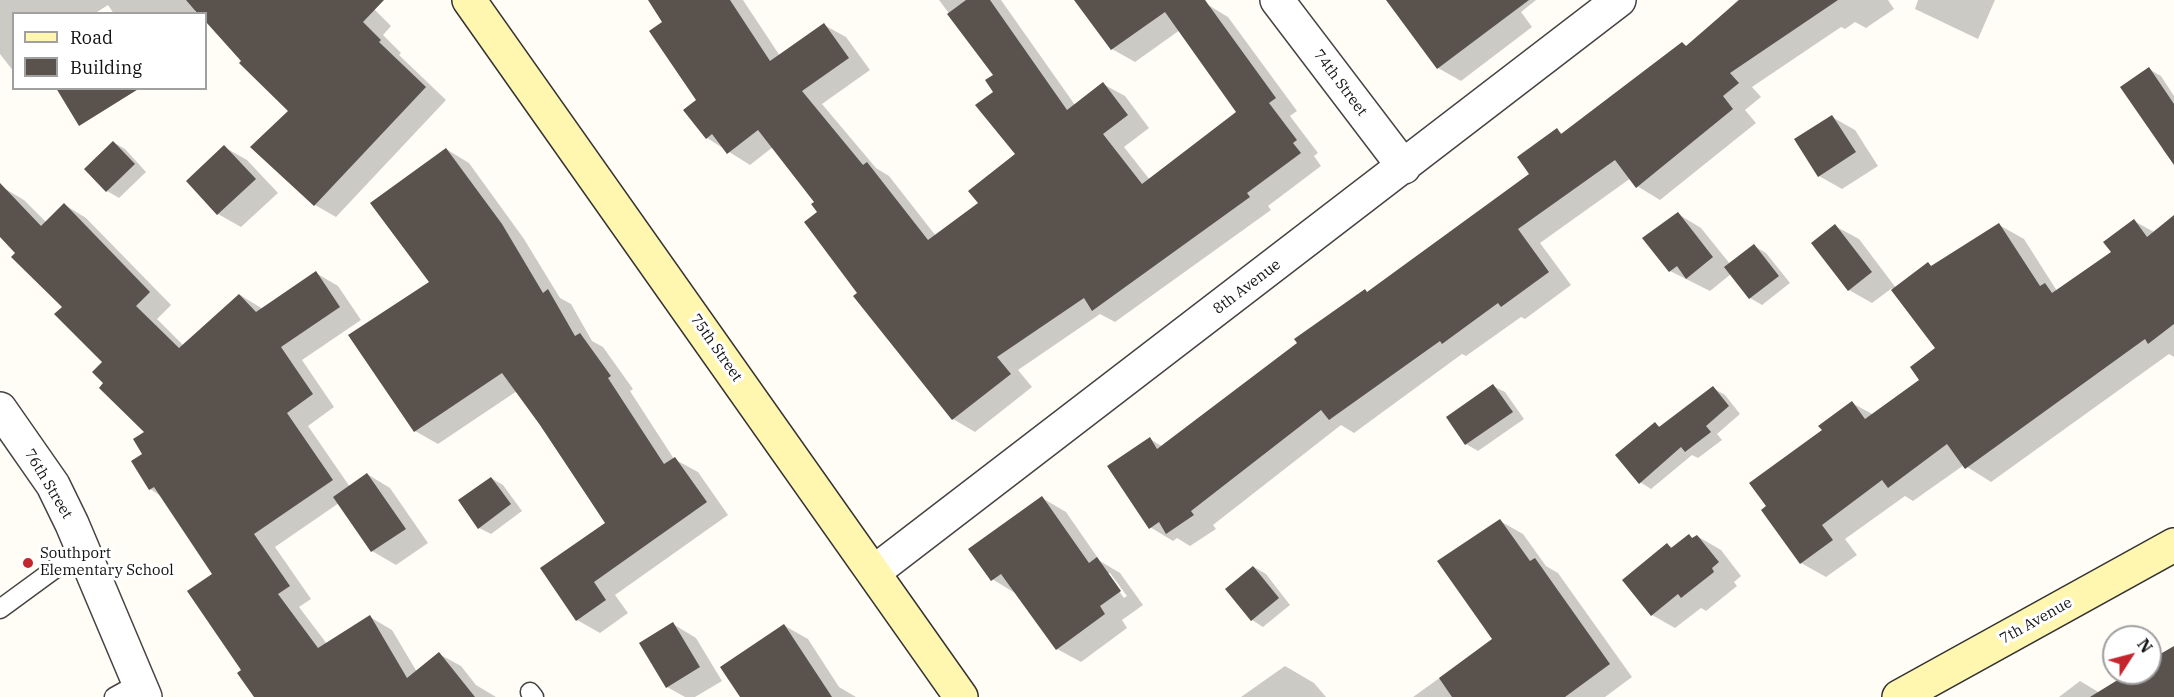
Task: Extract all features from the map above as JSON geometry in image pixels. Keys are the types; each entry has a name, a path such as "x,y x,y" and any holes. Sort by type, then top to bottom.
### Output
{"street":[{"name":"75th Street","path":"469,0 961,697"},
{"name":"74th Street","path":"1277,0 1404,167"},
{"name":"8th Avenue","path":"874,572 1619,0"},
{"name":"76th Street","path":"0,409 52,485 82,549 133,692"},
{"name":"7th Avenue","path":"1899,697 2174,545"}],"lane":[{"path":"0,609 82,549"}],"building":[{"path":"186,0 384,0 363,22 381,40 379,42 426,87 314,206 250,147 288,111 239,63 241,61 207,23 207,12 196,12"},
{"path":"648,0 730,0 770,61 824,23 849,58 802,91 863,165 867,162 928,240 978,203 968,191 1015,154 975,105 993,92 985,80 993,75 947,14 966,0 990,0 1067,110 1103,82 1128,115 1103,134 1142,184 1236,112 1165,12 1111,50 1074,0 1205,0 1276,98 1269,103 1297,140 1293,143 1301,153 1247,193 1250,197 1092,311 1084,298 997,357 1011,374 952,420 853,296 857,293 804,222 817,212 811,204 814,202 758,130 727,154 712,134 706,139 683,110 696,100 649,31 662,22"},
{"path":"1386,0 1529,0 1437,69"},
{"path":"1739,0 1838,0 1730,73 1739,83 1723,96 1733,109 1636,188 1615,160 1518,229 1549,272 1501,307 1498,303 1442,344 1440,341 1329,420 1321,410 1191,511 1194,515 1166,534 1159,522 1149,529 1107,466 1150,437 1157,449 1297,343 1294,339 1365,289 1367,292 1529,174 1517,157 1557,128 1561,134 1682,42 1686,46"},
{"path":"2149,67 2174,104 2174,165 2120,87"},
{"path":"57,90 137,90 79,126"},
{"path":"1832,115 1856,152 1818,177 1794,139"},
{"path":"113,141 135,164 106,192 84,169"},
{"path":"224,145 256,179 217,215 186,181"},
{"path":"446,148 502,224 543,293 548,289 575,336 580,333 611,376 608,378 664,464 675,457 707,502 594,582 606,600 576,621 540,568 605,523 540,425 502,373 414,432 348,335 429,282 370,203"},
{"path":"0,183 41,226 64,203 150,292 136,306 179,348 239,294 256,312 316,271 340,307 281,347 313,394 287,413 333,480 254,534 290,586 278,594 318,648 370,615 407,678 439,652 475,697 254,697 237,673 241,670 187,591 212,574 154,487 149,490 131,461 142,454 133,439 144,432 99,388 103,383 92,372 102,362 54,314 62,307 11,257 15,253 0,237"},
{"path":"1678,212 1713,257 1686,279 1677,266 1669,272 1642,238"},
{"path":"2174,215 2174,324 2148,344 2145,339 1965,469 1947,444 1888,488 1882,480 1822,525 1833,540 1800,564 1761,510 1766,506 1749,483 1822,430 1818,426 1852,401 1865,419 1919,380 1910,367 1935,348 1891,290 1928,262 1931,266 1999,223 2040,286 2045,283 2052,293 2111,252 2103,242 2134,219 2147,237"},
{"path":"1835,224 1872,272 1848,291 1811,243"},
{"path":"1754,244 1779,276 1749,299 1724,267"},
{"path":"1493,384 1513,412 1465,445 1446,417"},
{"path":"1713,386 1729,406 1706,426 1711,432 1685,452 1681,447 1639,484 1615,455 1655,422 1659,427"},
{"path":"367,473 406,529 371,552 333,497"},
{"path":"491,477 511,504 478,529 458,500"},
{"path":"1042,496 1089,563 1097,557 1121,591 1100,606 1105,614 1056,650 1001,574 991,581 968,549"},
{"path":"1500,519 1530,561 1535,558 1610,664 1565,697 1452,697 1439,678 1492,639 1437,561"},
{"path":"1689,534 1692,538 1697,535 1719,562 1712,568 1714,572 1681,598 1678,594 1651,616 1622,580 1667,543 1671,548"},
{"path":"1253,566 1279,598 1251,621 1225,589"},
{"path":"673,622 700,667 666,688 639,643"},
{"path":"784,624 832,697 740,697 720,667"},
{"path":"2174,646 2174,697 2090,697 2110,685 2162,685 2162,653"}],"place":[{"name":"Southport Elementary School","path":"28,563"}]}
